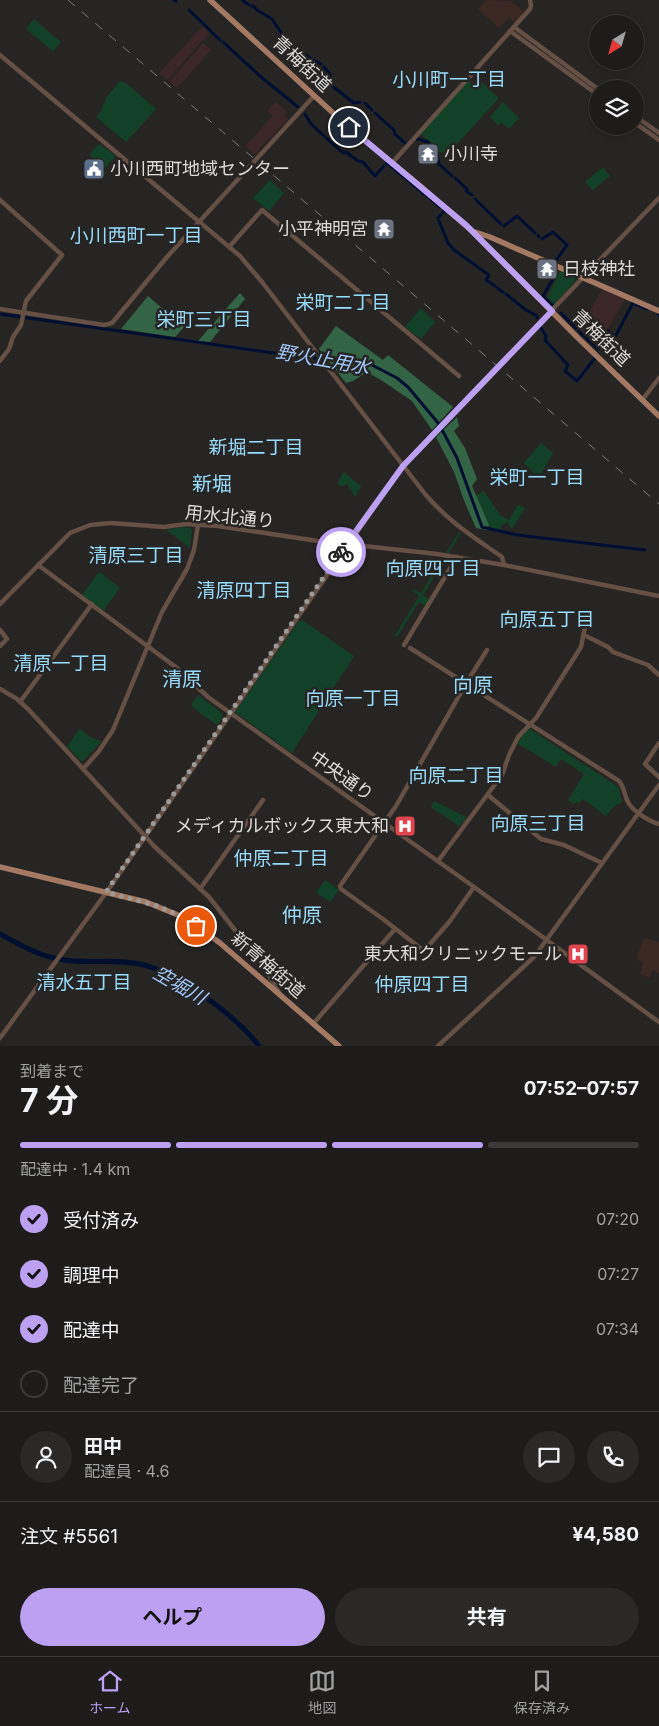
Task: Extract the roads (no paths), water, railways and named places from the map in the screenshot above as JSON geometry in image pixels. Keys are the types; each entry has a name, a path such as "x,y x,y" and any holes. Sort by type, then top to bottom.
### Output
{"main road":[{"name":"青梅街道","path":"210,0 360,137 473,232 659,416"},
{"path":"473,232 659,311"},
{"name":"新青梅街道","path":"0,867 146,902 188,921 220,943 339,1046"}],"street":[{"path":"392,163 531,8 530,0"},
{"path":"512,29 589,83"},
{"path":"512,29 589,88"},
{"path":"0,54 200,222 252,269 439,510 470,536 502,557 504,565"},
{"path":"0,309 23,317 109,324 114,321 167,257 314,96"},
{"path":"644,122 659,133"},
{"path":"644,129 659,140"},
{"path":"0,1038 106,892 403,466 659,198"},
{"path":"0,200 62,255 26,301 23,317 12,337 9,348 0,361"},
{"path":"229,247 262,210 459,376"},
{"path":"643,399 659,378"},
{"name":"用水北通り","path":"0,604 70,533 90,524 128,524 164,527 181,525 218,526 253,533 437,554 504,565 659,596"},
{"path":"83,768 99,751 113,730 166,604 187,569 194,550 198,525"},
{"path":"404,645 457,558"},
{"name":"中央通り","path":"38,565 148,646 208,697 659,1022"},
{"path":"20,702 92,604"},
{"path":"438,861 502,775 518,736 542,710 581,648 588,617"},
{"path":"0,630 7,639 0,646"},
{"path":"584,635 608,647 613,652 648,665 659,675"},
{"path":"410,648 465,685 619,781 623,787 627,802 646,818 659,824"},
{"path":"474,887 450,921 425,951 422,951 340,887 340,884 396,806 487,650"},
{"path":"0,689 20,702 161,853 209,897 271,978 281,996"},
{"path":"659,743 645,764 659,776"},
{"path":"438,1046 525,967 659,785"},
{"path":"488,794 541,839 564,845 602,863"},
{"path":"200,889 263,800"},
{"path":"313,1024 395,929"}],"waterway":[{"path":"242,0 249,5"},
{"path":"252,6 272,19 286,40"},
{"path":"189,10 220,40"},
{"path":"223,42 261,77 298,107"},
{"path":"289,43 310,58"},
{"path":"314,60 321,64"},
{"path":"324,67 330,74 331,85 354,103 360,102"},
{"path":"365,103 372,110"},
{"path":"375,113 406,144"},
{"path":"305,114 311,124 343,153 346,152 358,161 363,162 375,176 387,163 416,187"},
{"path":"413,140 414,138 428,142 437,153 439,164 452,176"},
{"path":"455,178 472,195"},
{"path":"418,189 424,194"},
{"path":"426,195 440,207"},
{"path":"475,199 501,224"},
{"path":"438,218 444,211"},
{"path":"504,226 517,216 535,233"},
{"path":"439,221 448,243 454,250 489,275 486,280 495,286"},
{"path":"542,239 553,232 567,245 555,262"},
{"path":"553,267 549,275 553,279 543,296 553,305"},
{"path":"497,288 503,292"},
{"path":"506,294 537,316 537,318"},
{"path":"579,331 598,349 608,331 615,337 633,303 647,309"},
{"path":"561,313 576,328"},
{"name":"野火止用水","path":"0,314 288,355 370,364 397,378 408,387 439,424 457,458 482,527 517,535 645,550"},
{"path":"541,328 546,336 545,340 568,365 565,371 577,381 595,358"},
{"name":"空堀川","path":"0,934 31,950 55,958 74,961 134,963 159,970 207,998 237,1022 259,1046"}],"railway":[{"path":"68,0 659,504"}],"place":[{"name":"小川寺","path":"428,154"},
{"name":"小川西町地域センター","path":"94,169"},
{"name":"小平神明宮","path":"384,229"},
{"name":"日枝神社","path":"547,269"},
{"name":"メディカルボックス東大和","path":"405,826"},
{"name":"東大和クリニックモール","path":"578,954"}],"district":[{"name":"小川町一丁目","path":"449,79"},
{"name":"小川西町一丁目","path":"136,235"},
{"name":"栄町二丁目","path":"343,302"},
{"name":"栄町三丁目","path":"204,319"},
{"name":"新堀二丁目","path":"256,447"},
{"name":"栄町一丁目","path":"537,477"},
{"name":"新堀","path":"212,484"},
{"name":"清原三丁目","path":"136,555"},
{"name":"向原四丁目","path":"433,568"},
{"name":"清原四丁目","path":"244,590"},
{"name":"向原五丁目","path":"547,619"},
{"name":"清原一丁目","path":"61,663"},
{"name":"清原","path":"182,679"},
{"name":"向原","path":"473,685"},
{"name":"向原一丁目","path":"353,698"},
{"name":"向原二丁目","path":"456,775"},
{"name":"向原三丁目","path":"538,823"},
{"name":"仲原二丁目","path":"281,858"},
{"name":"仲原","path":"302,915"},
{"name":"清水五丁目","path":"84,982"},
{"name":"仲原四丁目","path":"422,984"}]}
